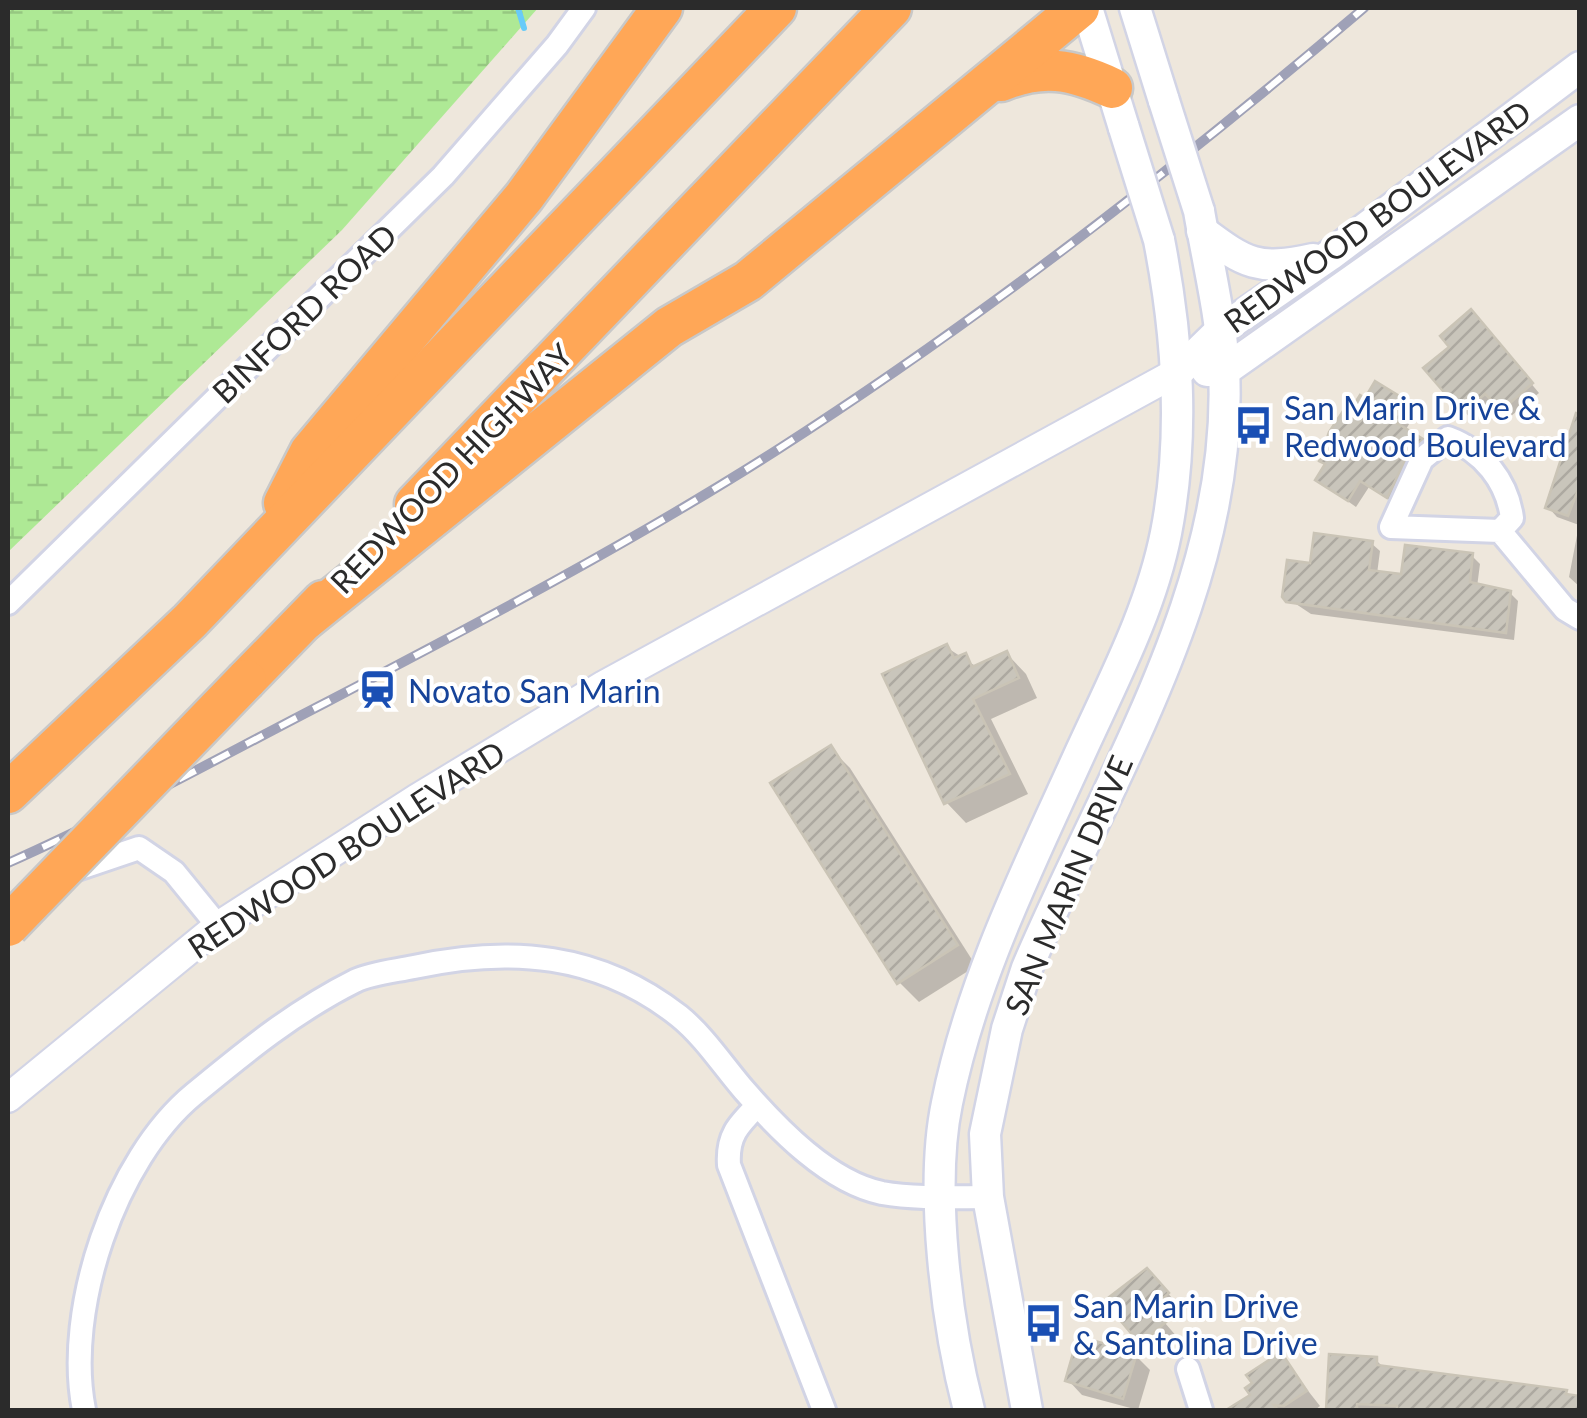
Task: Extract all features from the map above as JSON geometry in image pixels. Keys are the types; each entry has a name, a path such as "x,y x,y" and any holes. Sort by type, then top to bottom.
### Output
{"highway":[{"path":"267,538 310,452 524,197 662,8"},
{"path":"10,790 190,621 776,8"},
{"name":"REDWOOD HIGHWAY","path":"8,926 892,8"},
{"path":"304,620 669,328 748,280 1083,8"},
{"path":"988,86 1044,67 1085,75 1112,88"}],"main road":[{"name":"SAN MARIN DRIVE","path":"970,1410 950,1330 943,1196 942,1136 962,1037 1008,912 1153,583 1174,474 1179,370 1159,240 1083,8"},
{"name":"SAN MARIN DRIVE","path":"1026,1410 988,1197 985,1134 1007,1029 1027,968 1192,597 1220,468 1224,371 1221,330 1201,221 1135,8"},
{"name":"REDWOOD BOULEVARD","path":"1179,370 1221,330 1330,256 1580,67"},
{"name":"REDWOOD BOULEVARD","path":"1179,370 1224,371 1580,120"},
{"path":"1201,221 1247,264 1277,267 1330,256"}],"street":[{"name":"BINFORD ROAD","path":"8,603 443,176 558,45 584,8"},
{"name":"REDWOOD BOULEVARD","path":"8,1098 218,926 594,691 1179,370"},
{"path":"1500,531 1512,518 1509,493 1472,447 1448,438 1422,459 1391,527 1500,531 1564,609 1580,618"},
{"path":"8,901 101,858 139,848 174,872 218,926"},
{"path":"84,1410 80,1391 82,1319 115,1199 174,1110 275,1027 360,979 450,959 531,954 605,972 680,1017 757,1106 832,1173 880,1193 988,1197"},
{"path":"757,1106 734,1130 728,1146 728,1165 824,1410"},
{"path":"1188,1368 1201,1410"}],"green space":[{"path":"8,8 538,8 342,230 8,552"}],"building":[{"path":"1471,309 1533,383 1502,410 1485,394 1462,413 1423,368 1449,347 1440,336"},
{"path":"1375,381 1409,402 1397,423 1423,439 1409,452 1387,498 1360,481 1348,501 1315,480 1325,464 1319,461 1329,432 1345,408 1353,406 1360,395 1365,398"},
{"path":"1576,413 1580,414 1580,485 1568,516 1545,508"},
{"path":"1314,533 1373,541 1369,570 1401,574 1405,545 1473,553 1470,582 1511,591 1506,633 1286,602 1282,597 1287,560 1310,563"},
{"path":"947,644 954,658 966,653 972,667 1007,651 1019,678 973,699 1010,774 944,804 882,674"},
{"path":"831,745 958,945 897,984 770,783"},
{"path":"1147,1268 1169,1293 1153,1307 1166,1322 1140,1344 1104,1301"},
{"path":"1078,1336 1137,1353 1123,1399 1065,1381"},
{"path":"1281,1352 1307,1391 1284,1406 1274,1405 1278,1410 1226,1410 1250,1395 1245,1388 1252,1383 1246,1375"},
{"path":"1329,1354 1377,1357 1377,1365 1567,1390 1566,1394 1580,1396 1580,1410 1397,1410 1397,1406 1357,1404 1357,1410 1326,1410"}],"waterway":[{"path":"518,8 524,28"}],"railway":[{"path":"8,863 168,785 497,612 666,518 777,450 929,348 1078,239 1364,8"}],"place":[{"name":"San Marin Drive & Redwood Boulevard","path":"1254,425"},
{"name":"Novato San Marin","path":"378,690"},
{"name":"San Marin Drive & Santolina Drive","path":"1043,1323"}]}
